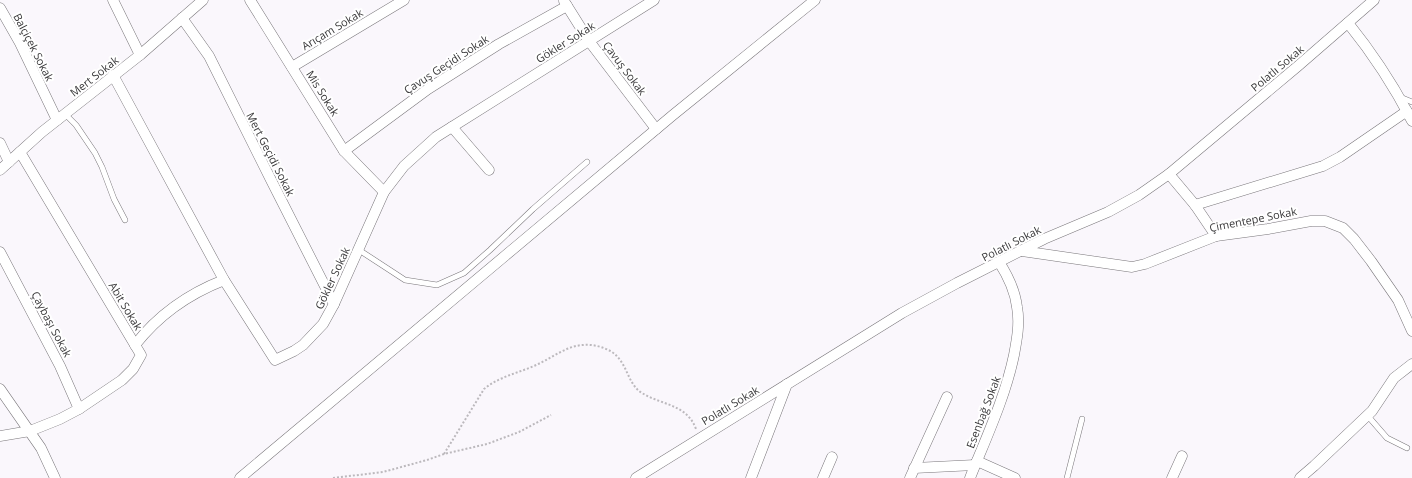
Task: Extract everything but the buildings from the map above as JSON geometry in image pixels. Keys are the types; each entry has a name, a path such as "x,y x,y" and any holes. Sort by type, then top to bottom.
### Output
{"street":[{"path":"113,0 140,55"},
{"name":"Mert Sokak","path":"0,170 42,132 140,55 203,0"},
{"name":"Mis Sokak","path":"250,0 344,151 384,192"},
{"name":"Arıçam Sokak","path":"292,67 404,0"},
{"name":"Gökler Sokak","path":"113,75 224,280 276,360 294,351 310,338 323,324 359,250 384,192 404,166 414,156 436,137 452,126 589,41 641,4 654,0"},
{"path":"240,478 656,129 815,0"},
{"name":"Polatlı Sokak","path":"636,478 902,313 1059,232 1108,212 1155,185 1298,66 1374,0"},
{"name":"Çavuş Sokak","path":"565,3 589,41 656,129"},
{"name":"Çavuş Geçidi Sokak","path":"344,151 434,85 565,3"},
{"name":"Balçiçek Sokak","path":"0,8 61,117"},
{"name":"Mert Geçidi Sokak","path":"182,18 209,56 334,304"},
{"path":"1348,23 1378,63 1399,97 1409,107 1412,122"},
{"path":"1194,205 1324,166 1340,157 1409,107"},
{"path":"452,126 489,170"},
{"path":"0,143 9,162"},
{"name":"Abit Sokak","path":"0,436 30,431 60,419 79,409 122,380 133,369 142,355 20,152"},
{"path":"1169,174 1216,236"},
{"name":"Çimentepe Sokak","path":"1022,251 1132,267 1145,264 1216,236 1311,221 1325,221 1338,225 1354,238 1383,277 1403,308 1412,331"},
{"name":"Çaybaşı Sokak","path":"0,252 60,366 79,409"},
{"name":"Esenbağ Sokak","path":"970,478 1005,390 1018,332 1018,314 1015,296 1011,284 999,262"},
{"path":"135,345 156,321 181,301 204,288 224,280"},
{"path":"1300,478 1372,411 1394,378 1412,364"},
{"path":"751,478 787,384"},
{"path":"0,389 41,448 55,478"},
{"path":"910,478 947,397"},
{"path":"1172,478 1182,456"},
{"path":"823,478 832,457"},
{"path":"914,468 976,463 1015,478"}],"lane":[{"path":"61,117 76,125 95,153 114,199 126,220"},
{"path":"359,250 405,280 437,285 464,272 587,162"},
{"path":"1367,415 1387,438 1407,448"},
{"path":"1067,478 1082,419"}],"path":[{"path":"444,454 484,389 488,385 504,376 536,366 564,351 583,345 600,346 616,355 638,390 646,395 664,401 686,414 694,424 698,439"},
{"path":"333,478 383,472 444,454 468,450 503,439 552,415"}]}
